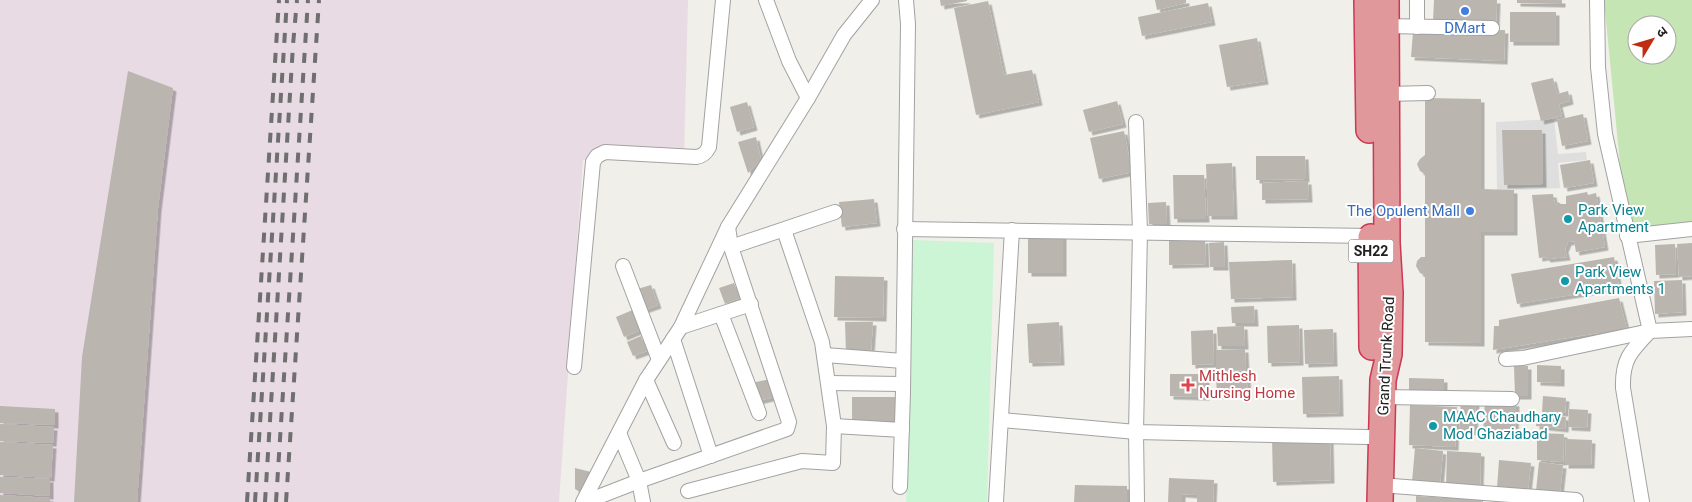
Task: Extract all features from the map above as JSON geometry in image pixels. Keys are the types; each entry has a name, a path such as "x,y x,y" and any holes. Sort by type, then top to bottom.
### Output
{"highway":[{"name":"Grand Trunk Road","path":"1367,0 1379,239 1390,293 1389,354 1383,380 1383,397 1375,437"},
{"name":"Grand Trunk Road","path":"1375,496 1372,340 1386,94 1386,0"}],"street":[{"path":"574,367 593,162 597,156 605,152 696,157 702,156 706,152 710,147 723,0"},
{"path":"766,0 789,61 808,98"},
{"path":"584,502 646,380 681,327 728,227 844,36 872,0"},
{"path":"900,486 908,24 906,0"},
{"path":"1417,0 1417,27"},
{"path":"1597,0 1597,50 1600,100 1605,134 1650,331"},
{"path":"1386,26 1492,28"},
{"path":"1386,94 1428,93"},
{"path":"1136,122 1140,231 1136,432 1137,502"},
{"path":"732,247 835,212"},
{"path":"584,502 787,429 789,422 732,247 728,227"},
{"path":"904,229 1140,231 1379,239"},
{"path":"1628,236 1692,229"},
{"path":"688,491 802,461 833,463 834,426 825,356 784,230"},
{"path":"996,502 1012,230"},
{"path":"623,266 659,360"},
{"path":"681,327 751,304"},
{"path":"721,314 759,413"},
{"path":"1506,359 1523,358 1650,331 1692,329"},
{"path":"1642,502 1623,388 1623,372 1627,359 1650,331"},
{"path":"673,339 711,456"},
{"path":"825,356 903,360"},
{"path":"646,380 674,443"},
{"path":"828,384 903,384"},
{"path":"1383,397 1512,399"},
{"path":"1002,420 1136,432 1375,437"},
{"path":"834,426 902,430"},
{"path":"618,433 640,481 643,502"},
{"path":"1375,496 1576,500"}],"shaded area":[{"path":"0,0 688,0 684,159 583,160 559,502 0,502"},
{"path":"1554,119 1558,154 1586,152 1587,160 1558,163 1560,188 1497,191 1496,122"}],"green space":[{"path":"1604,0 1692,0 1692,231 1627,236"},
{"path":"913,240 994,243 987,502 906,502"}],"building":[{"path":"940,0 967,0 967,1 941,6"},
{"path":"1155,0 1186,0 1186,3 1157,10"},
{"name":"DMart","path":"1434,0 1497,0 1496,25 1433,22"},
{"path":"1517,0 1562,0 1562,4 1517,3"},
{"path":"988,1 1004,75 1032,70 1039,102 976,115 954,8"},
{"path":"1208,3 1212,22 1142,36 1138,17"},
{"path":"1510,12 1556,12 1556,42 1510,42"},
{"path":"1505,30 1504,61 1411,57 1413,32"},
{"path":"1257,38 1265,81 1227,87 1219,45"},
{"path":"128,71 173,88 158,208 137,502 74,502 82,357"},
{"path":"1553,78 1557,94 1568,91 1570,101 1559,104 1562,116 1541,121 1531,83"},
{"name":"The Opulent Mall","path":"1425,98 1481,99 1481,189 1514,190 1514,232 1481,232 1481,343 1425,342 1425,275 1420,273 1416,266 1417,261 1421,257 1425,257 1425,174 1420,171 1417,164 1425,155"},
{"path":"1117,101 1123,124 1089,132 1083,110"},
{"path":"747,102 754,127 737,132 730,107"},
{"path":"1583,114 1588,141 1562,146 1557,120"},
{"path":"1502,130 1542,130 1543,184 1504,185"},
{"path":"1124,131 1132,172 1099,179 1090,138"},
{"path":"756,137 761,160 748,173 738,142"},
{"path":"1256,156 1305,156 1306,179 1256,180"},
{"path":"1590,160 1594,183 1564,188 1560,165"},
{"path":"1232,163 1234,216 1208,216 1206,164"},
{"path":"1173,175 1204,175 1206,219 1174,219"},
{"path":"1308,181 1309,199 1262,200 1262,183"},
{"name":"Park View Apartment","path":"1587,192 1588,195 1596,193 1605,247 1576,252 1574,241 1568,242 1565,249 1567,257 1539,258 1532,195 1553,194 1555,205 1558,202 1566,204 1566,196"},
{"path":"874,199 877,223 842,227 839,202"},
{"path":"1166,202 1167,224 1149,224 1148,203"},
{"path":"1028,235 1063,235 1063,273 1028,273"},
{"path":"1205,240 1206,264 1169,265 1169,241"},
{"path":"1224,242 1225,267 1210,267 1209,243"},
{"path":"1692,243 1692,276 1679,277 1677,244"},
{"path":"1675,244 1676,274 1656,275 1655,245"},
{"name":"Park View Apartments 1","path":"1614,257 1619,287 1517,304 1511,274"},
{"path":"1292,260 1293,297 1231,299 1229,262"},
{"path":"835,276 884,277 883,318 834,317"},
{"path":"1682,280 1683,312 1655,314 1654,281"},
{"path":"734,283 740,298 725,304 719,288"},
{"path":"651,285 658,305 641,311 634,290"},
{"path":"1619,298 1627,330 1601,337 1598,333 1493,350 1494,326 1499,326 1499,320"},
{"path":"1254,306 1255,323 1232,323 1231,307"},
{"path":"635,309 643,329 624,337 616,317"},
{"path":"845,322 873,322 871,352 846,353"},
{"path":"1059,322 1061,362 1029,363 1027,324"},
{"path":"1299,325 1300,362 1268,363 1267,326"},
{"path":"1244,326 1245,346 1218,346 1217,327"},
{"path":"1333,329 1334,363 1305,364 1304,330"},
{"path":"1213,330 1214,364 1192,365 1191,331"},
{"path":"641,336 647,351 633,356 627,342"},
{"path":"1245,349 1246,370 1216,371 1216,350"},
{"path":"1537,365 1561,366 1561,383 1537,382"},
{"path":"1514,366 1528,366 1528,396 1515,396"},
{"path":"1170,374 1206,374 1206,397 1170,396"},
{"path":"1247,375 1248,394 1217,395 1216,376"},
{"path":"1339,376 1340,413 1303,414 1302,377"},
{"path":"1409,378 1444,379 1444,394 1409,393"},
{"path":"770,379 774,397 758,401 752,383"},
{"path":"1543,396 1566,398 1565,413 1542,412"},
{"path":"852,397 899,397 900,421 852,421"},
{"path":"1461,400 1476,401 1474,432 1459,431"},
{"path":"1485,401 1516,403 1515,434 1483,432"},
{"name":"MAAC Chaudhary Mod Ghaziabad","path":"1410,405 1457,407 1455,447 1409,445"},
{"path":"0,406 55,409 55,425 0,423"},
{"path":"1569,409 1588,410 1587,428 1568,427"},
{"path":"1537,414 1566,417 1565,429 1536,426"},
{"path":"0,424 54,427 53,443 0,441"},
{"path":"1537,433 1564,434 1563,462 1537,460"},
{"path":"1330,436 1331,480 1273,482 1272,438"},
{"path":"1566,439 1592,440 1591,465 1565,465"},
{"path":"0,442 53,445 51,478 0,475"},
{"path":"1415,448 1443,451 1440,485 1412,482"},
{"path":"1447,451 1481,453 1480,488 1446,486"},
{"path":"1499,460 1531,463 1528,490 1497,488"},
{"path":"1539,462 1563,465 1560,493 1536,491"},
{"path":"575,468 591,472 582,493 575,489"},
{"path":"0,477 50,479 50,496 0,493"},
{"path":"1169,478 1214,480 1213,502 1197,502 1197,495 1182,494 1182,502 1168,502"},
{"path":"1075,485 1127,486 1127,502 1074,502"},
{"path":"0,495 50,498 50,502 0,502"},
{"path":"1416,496 1483,500 1483,502 1416,502"}],"railway":[{"path":"247,502 279,0"},
{"path":"255,502 287,0"},
{"path":"265,502 297,0"},
{"path":"276,502 308,0"},
{"path":"286,502 319,0"}],"place":[{"name":"DMart","path":"1465,11"},
{"name":"The Opulent Mall","path":"1470,211"},
{"name":"Park View Apartment","path":"1568,219"},
{"name":"Park View Apartments 1","path":"1565,281"},
{"name":"Mithlesh Nursing Home","path":"1188,385"},
{"name":"MAAC Chaudhary Mod Ghaziabad","path":"1433,426"}]}
